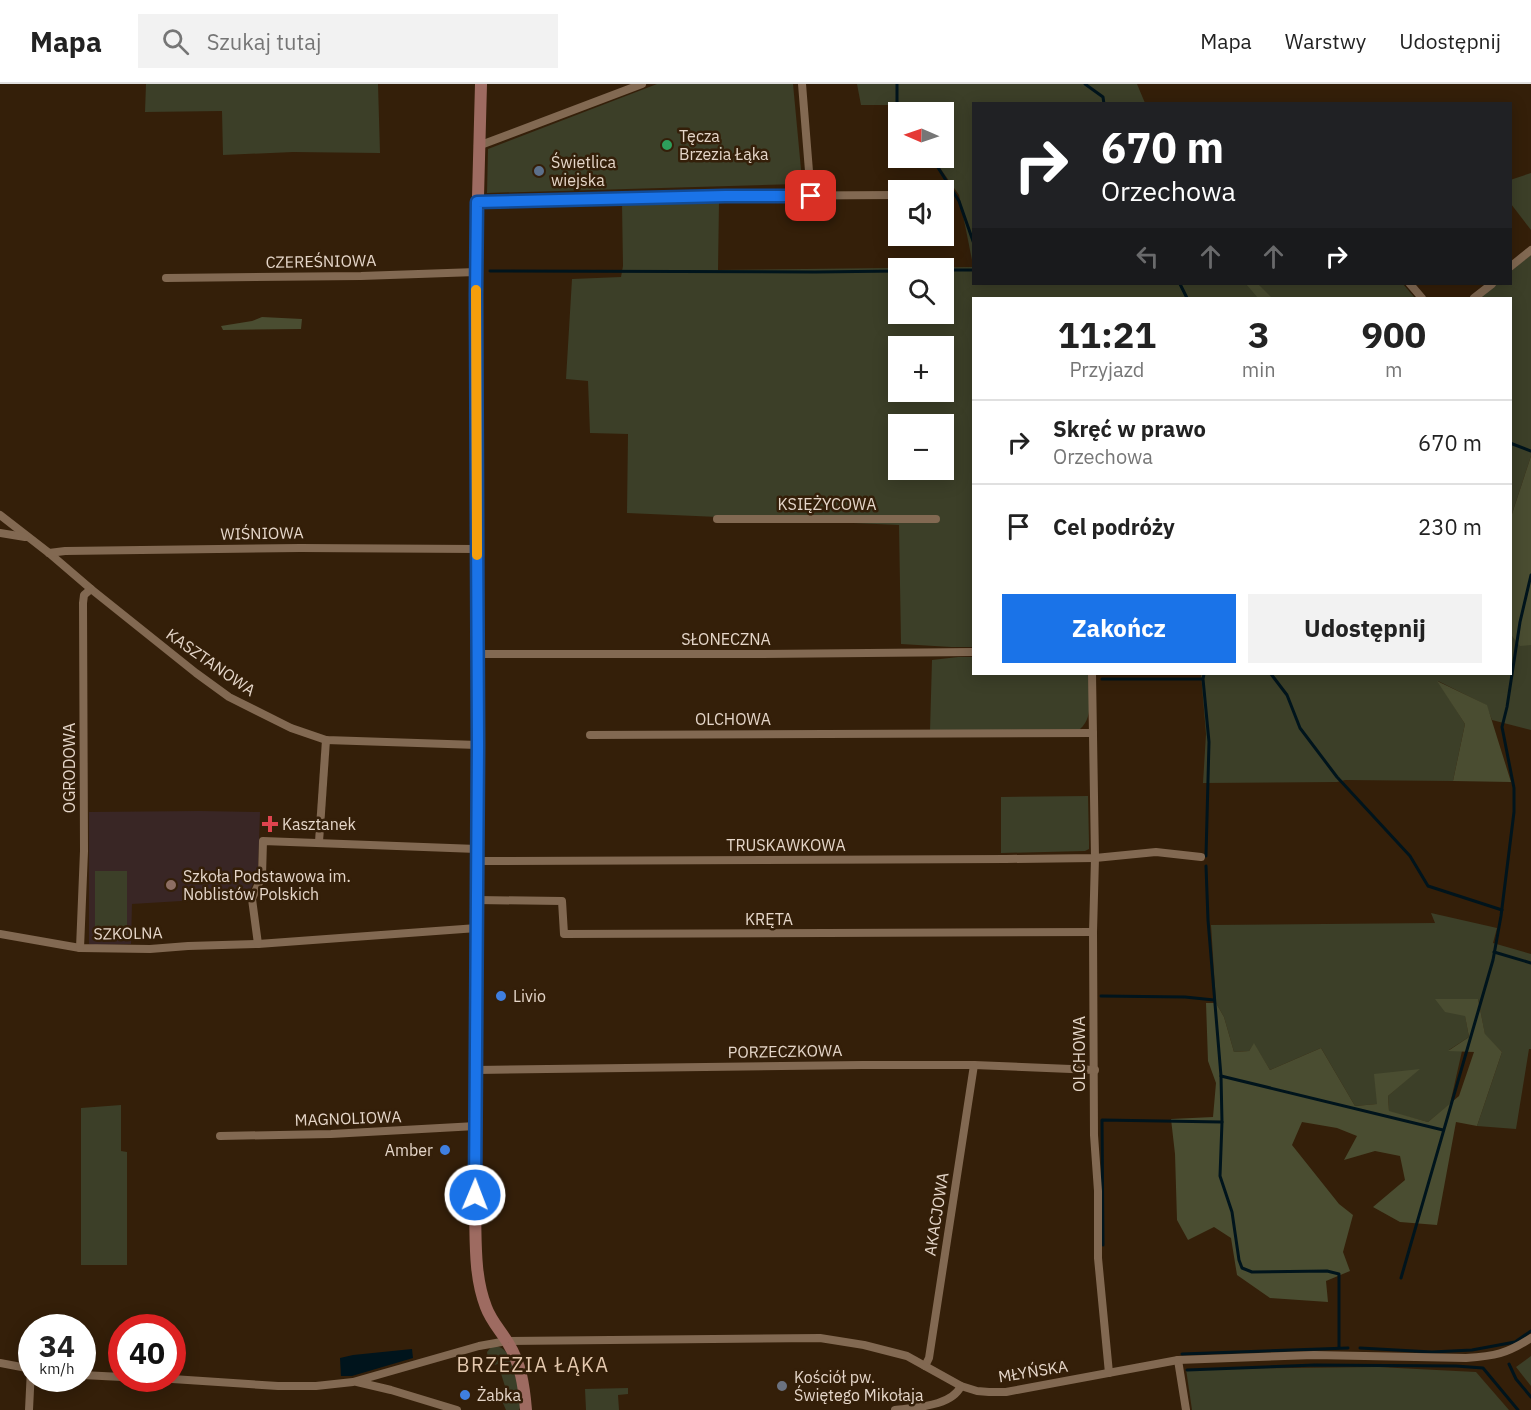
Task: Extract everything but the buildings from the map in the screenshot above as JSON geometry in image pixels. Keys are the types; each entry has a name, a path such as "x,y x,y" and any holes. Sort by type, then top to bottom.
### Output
{"street":[{"path":"481,84 476,272 478,745 475,1210 477,1270 485,1305 514,1353 520,1369 526,1410"},
{"path":"478,146 642,84"},
{"path":"802,84 811,196"},
{"path":"477,202 725,196 888,195"},
{"path":"1512,265 1531,250"},
{"name":"CZEREŚNIOWA","path":"166,278 476,272"},
{"path":"1411,285 1421,297"},
{"path":"1475,297 1491,285"},
{"name":"KASZTANOWA","path":"0,516 49,553 164,649 229,697 291,728 326,740 478,745"},
{"name":"KSIĘŻYCOWA","path":"717,519 936,519"},
{"path":"0,533 29,538"},
{"name":"WIŚNIOWA","path":"49,553 300,548 477,549"},
{"name":"OGRODOWA","path":"80,948 84,851 83,603 84,595 91,589"},
{"name":"SŁONECZNA","path":"478,654 972,652"},
{"name":"OLCHOWA","path":"1092,675 1095,858 1094,1135 1098,1191 1098,1258 1109,1373"},
{"name":"OLCHOWA","path":"590,735 1093,733"},
{"path":"319,842 326,740"},
{"name":"TRUSKAWKOWA","path":"258,944 252,899 262,876 263,841 319,842 477,855 1095,858 1156,852 1201,857"},
{"name":"KRĘTA","path":"477,900 562,901 564,934 1093,933"},
{"name":"SZKOLNA","path":"0,934 80,948 150,949 258,944 477,928"},
{"name":"PORZECZKOWA","path":"476,1070 789,1065 974,1065 1095,1070"},
{"name":"AKACJOWA","path":"925,1366 929,1359 974,1065"},
{"name":"MAGNOLIOWA","path":"220,1136 341,1134 476,1126"},
{"name":"MŁYŃSKA","path":"353,1382 479,1346 507,1341 820,1338 864,1344 907,1356 961,1386 976,1391 1006,1392 1178,1360 1314,1355 1466,1358 1491,1356 1512,1349 1531,1338"},
{"path":"1178,1360 1186,1410"},
{"path":"0,1363 18,1366"},
{"path":"186,1380 278,1386 316,1386 353,1382 391,1390 457,1410"},
{"path":"895,1410 943,1402 958,1393 961,1386"},
{"path":"29,1410 30,1392"}],"shaded area":[{"name":"Szkoła Podstawowa im. Noblistów Polskich","path":"89,812 260,812 258,873 247,897 132,904 131,944 89,944"}],"green space":[{"path":"146,84 378,84 380,153 293,152 223,155 222,111 145,112"},
{"path":"657,84 793,84 802,180 797,184 487,193 488,149"},
{"path":"857,84 1137,84 1145,102 972,102 972,260 954,180 948,180 940,168 954,168 954,102 888,102 888,105 861,105"},
{"path":"1531,173 1531,230 1512,205 1512,179"},
{"path":"719,202 718,270 888,268 888,324 954,324 954,267 972,267 972,285 1404,285 1414,297 972,297 972,647 951,647 901,644 899,525 627,513 628,434 590,433 588,381 566,379 572,279 621,277 623,266 622,203"},
{"path":"1531,255 1531,456 1512,514 1512,297 1481,297 1495,285 1512,285 1512,269"},
{"path":"1247,285 1259,285 1271,297 1257,297"},
{"path":"262,317 302,319 301,329 223,330 221,326 252,321"},
{"path":"1531,456 1531,645 1520,646 1512,636 1512,514"},
{"path":"1512,636 1520,645 1531,645 1531,730 1492,720 1486,705 1438,681 1465,724 1453,781 1345,780 1337,782 1203,783 1206,734 1201,675 1512,675"},
{"path":"972,657 972,675 1088,675 1090,703 1088,718 1080,729 930,731 932,660"},
{"path":"1437,681 1487,705 1511,782 1453,781 1465,724"},
{"path":"1088,796 1089,849 1085,851 1001,853 1001,797"},
{"path":"95,871 127,871 127,936 95,936"},
{"path":"1431,913 1497,928 1493,943 1531,954 1531,1049 1529,1049 1516,1129 1477,1126 1502,1052 1485,1035 1478,999 1445,1011 1465,1015 1469,1037 1449,1050 1462,1051 1450,1104 1428,1122 1389,1112 1388,1096 1419,1069 1378,1104 1355,1106 1321,1048 1270,1070 1254,1044 1249,1051 1234,1052 1224,1017 1216,1003 1211,925 1435,923"},
{"path":"1435,999 1478,999 1485,1034 1502,1052 1477,1126 1456,1122 1437,1225 1400,1222 1373,1207 1405,1180 1400,1156 1375,1151 1344,1160 1357,1136 1337,1128 1302,1122 1292,1145 1339,1204 1353,1215 1343,1252 1350,1271 1326,1281 1328,1302 1270,1298 1237,1275 1231,1238 1214,1227 1188,1240 1177,1220 1175,1154 1171,1119 1213,1117 1216,1083 1208,1061 1206,1003 1216,1003 1224,1017 1234,1052 1249,1051 1254,1043 1270,1070 1321,1048 1355,1106 1377,1104 1374,1074 1420,1069 1388,1096 1389,1111 1428,1122 1459,1096 1474,1052 1448,1051 1469,1037 1465,1016 1445,1012"},
{"path":"121,1105 121,1151 127,1152 127,1265 81,1265 81,1108"},
{"path":"492,1346 500,1347 511,1359 519,1388 521,1405 519,1410 506,1410 502,1401 508,1396 498,1364 491,1366 488,1360 487,1352"},
{"path":"1531,1356 1531,1386 1516,1367"},
{"path":"1378,1367 1476,1372 1509,1410 1192,1410 1186,1369"},
{"path":"628,1388 628,1394 618,1395 619,1410 586,1410 585,1389"}],"water":[{"path":"412,1349 413,1358 352,1376 341,1376 340,1358"}],"waterway":[{"path":"897,84 897,102"},
{"path":"1085,84 1103,97 1104,102"},
{"path":"938,168 959,201 972,238"},
{"path":"954,270 972,270"},
{"path":"490,271 888,271"},
{"path":"1180,285 1186,297"},
{"path":"1512,444 1531,451"},
{"path":"1512,674 1520,622 1531,575"},
{"path":"1204,675 1209,742 1206,856"},
{"path":"1272,675 1287,695 1300,728 1337,777 1410,856 1428,886 1502,910"},
{"path":"1401,1278 1493,960 1514,812 1514,788 1502,727 1512,675"},
{"path":"1102,679 1202,679"},
{"path":"1206,866 1208,920 1221,1076 1220,1176 1232,1212 1239,1260 1242,1268 1252,1272 1327,1271 1339,1274 1339,1347"},
{"path":"1494,952 1531,963"},
{"path":"1101,996 1185,997 1214,1000"},
{"path":"1221,1076 1443,1130"},
{"path":"1103,1245 1102,1120 1222,1122"},
{"path":"1360,1348 1432,1352 1472,1350 1515,1342 1531,1331"},
{"path":"1182,1354 1348,1348"},
{"path":"1509,1364 1516,1379 1531,1397"},
{"path":"1187,1370 1315,1365 1483,1368 1518,1410"}],"slow traffic":[{"path":"476,290 477,555"}],"place":[{"name":"Tęcza Brzezia Łąka","path":"667,145"},
{"name":"Świetlica wiejska","path":"539,171"},
{"name":"Kasztanek","path":"270,824"},
{"name":"Szkoła Podstawowa im. Noblistów Polskich","path":"171,885"},
{"name":"Livio","path":"501,996"},
{"name":"Amber","path":"445,1150"},
{"name":"Kościół pw. Świętego Mikołaja","path":"782,1386"},
{"name":"Żabka","path":"465,1395"}],"district":[{"name":"BRZEZIA ŁĄKA","path":"533,1364"}],"route":[{"path":"475,1195 478,745 477,202 811,196"}]}
